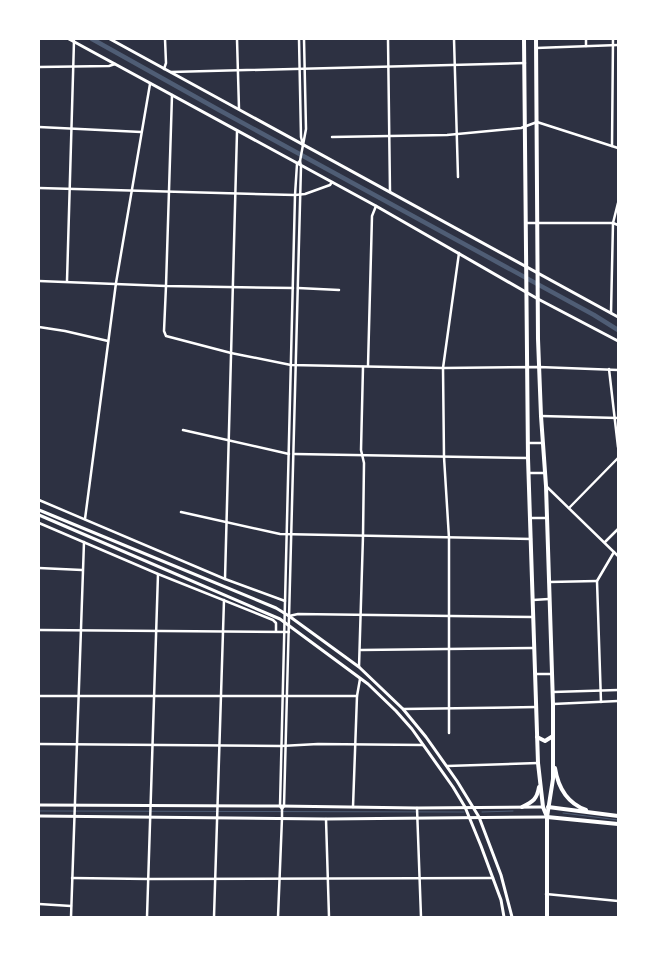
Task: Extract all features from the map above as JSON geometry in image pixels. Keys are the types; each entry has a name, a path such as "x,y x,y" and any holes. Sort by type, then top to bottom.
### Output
{"main road":[{"path":"69,39 237,132 300,163 538,299 618,341"},
{"path":"110,39 239,109 303,147 390,192 527,268 538,276 618,317"},
{"path":"524,39 528,274 528,458 538,763 543,807 547,817"},
{"path":"536,39 539,368 546,486 553,692 553,759 547,817 547,917"},
{"path":"39,510 285,613 359,667 403,709 446,766 479,817 501,875 512,917"},
{"path":"39,515 285,621 360,677 396,711 424,744 465,807 493,878 504,917"},
{"path":"537,737 545,741 553,736"},
{"path":"553,759 557,782 567,797 578,807 595,813"},
{"path":"522,807 536,798 540,782"},
{"path":"39,805 417,809 543,807 618,816"},
{"path":"39,816 150,815 326,819 417,816 547,817 618,824"}],"street":[{"path":"164,69 166,63 165,39"},
{"path":"238,39 239,109"},
{"path":"299,39 303,147"},
{"path":"278,917 282,817 284,632 290,454 295,195 306,128 304,39"},
{"path":"388,39 390,192"},
{"path":"454,39 458,177"},
{"path":"586,39 586,46"},
{"path":"612,146 613,39"},
{"path":"67,282 74,41"},
{"path":"536,48 618,45"},
{"path":"169,72 524,63"},
{"path":"39,67 115,64"},
{"path":"85,519 116,283 150,84"},
{"path":"172,95 164,331 169,337 231,353 291,365 618,370"},
{"path":"332,137 447,135 525,127 537,122 618,148"},
{"path":"39,127 141,132"},
{"path":"225,579 237,132"},
{"path":"282,807 286,745 295,454 300,163"},
{"path":"39,188 300,195 330,185 332,182"},
{"path":"611,313 613,223 618,203"},
{"path":"368,366 372,216 376,206"},
{"path":"526,223 613,223 618,225"},
{"path":"449,732 448,538 444,457 443,368 459,253"},
{"path":"39,281 339,290"},
{"path":"39,327 108,341"},
{"path":"359,667 361,650 364,463 362,454 363,366"},
{"path":"609,369 618,448"},
{"path":"541,416 616,418"},
{"path":"182,430 290,454 528,458"},
{"path":"528,443 543,443"},
{"path":"569,508 618,458"},
{"path":"529,473 545,472"},
{"path":"546,486 618,556"},
{"path":"39,500 225,579 285,601 290,601"},
{"path":"181,512 287,534 531,539"},
{"path":"530,518 547,518"},
{"path":"39,523 158,574 273,620 276,623 276,631"},
{"path":"605,543 618,529"},
{"path":"71,917 84,542"},
{"path":"601,702 598,581 614,552"},
{"path":"39,568 82,570"},
{"path":"147,917 158,574"},
{"path":"549,582 598,581"},
{"path":"533,600 550,599"},
{"path":"214,917 224,600"},
{"path":"289,616 298,614 448,614 534,617"},
{"path":"39,630 289,632"},
{"path":"361,650 534,648"},
{"path":"535,674 552,674"},
{"path":"353,807 357,696 360,677"},
{"path":"553,692 618,690"},
{"path":"39,696 357,696"},
{"path":"553,704 618,701"},
{"path":"403,709 536,707"},
{"path":"39,744 282,746 424,744"},
{"path":"446,766 538,763"},
{"path":"417,809 420,917"},
{"path":"326,819 329,917"},
{"path":"72,878 493,878"},
{"path":"546,894 618,901"},
{"path":"39,904 71,906"}],"waterway":[{"path":"92,39 594,315 618,330"},
{"path":"39,811 464,812"},
{"path":"482,812 513,811"},
{"path":"563,813 618,820"}]}
